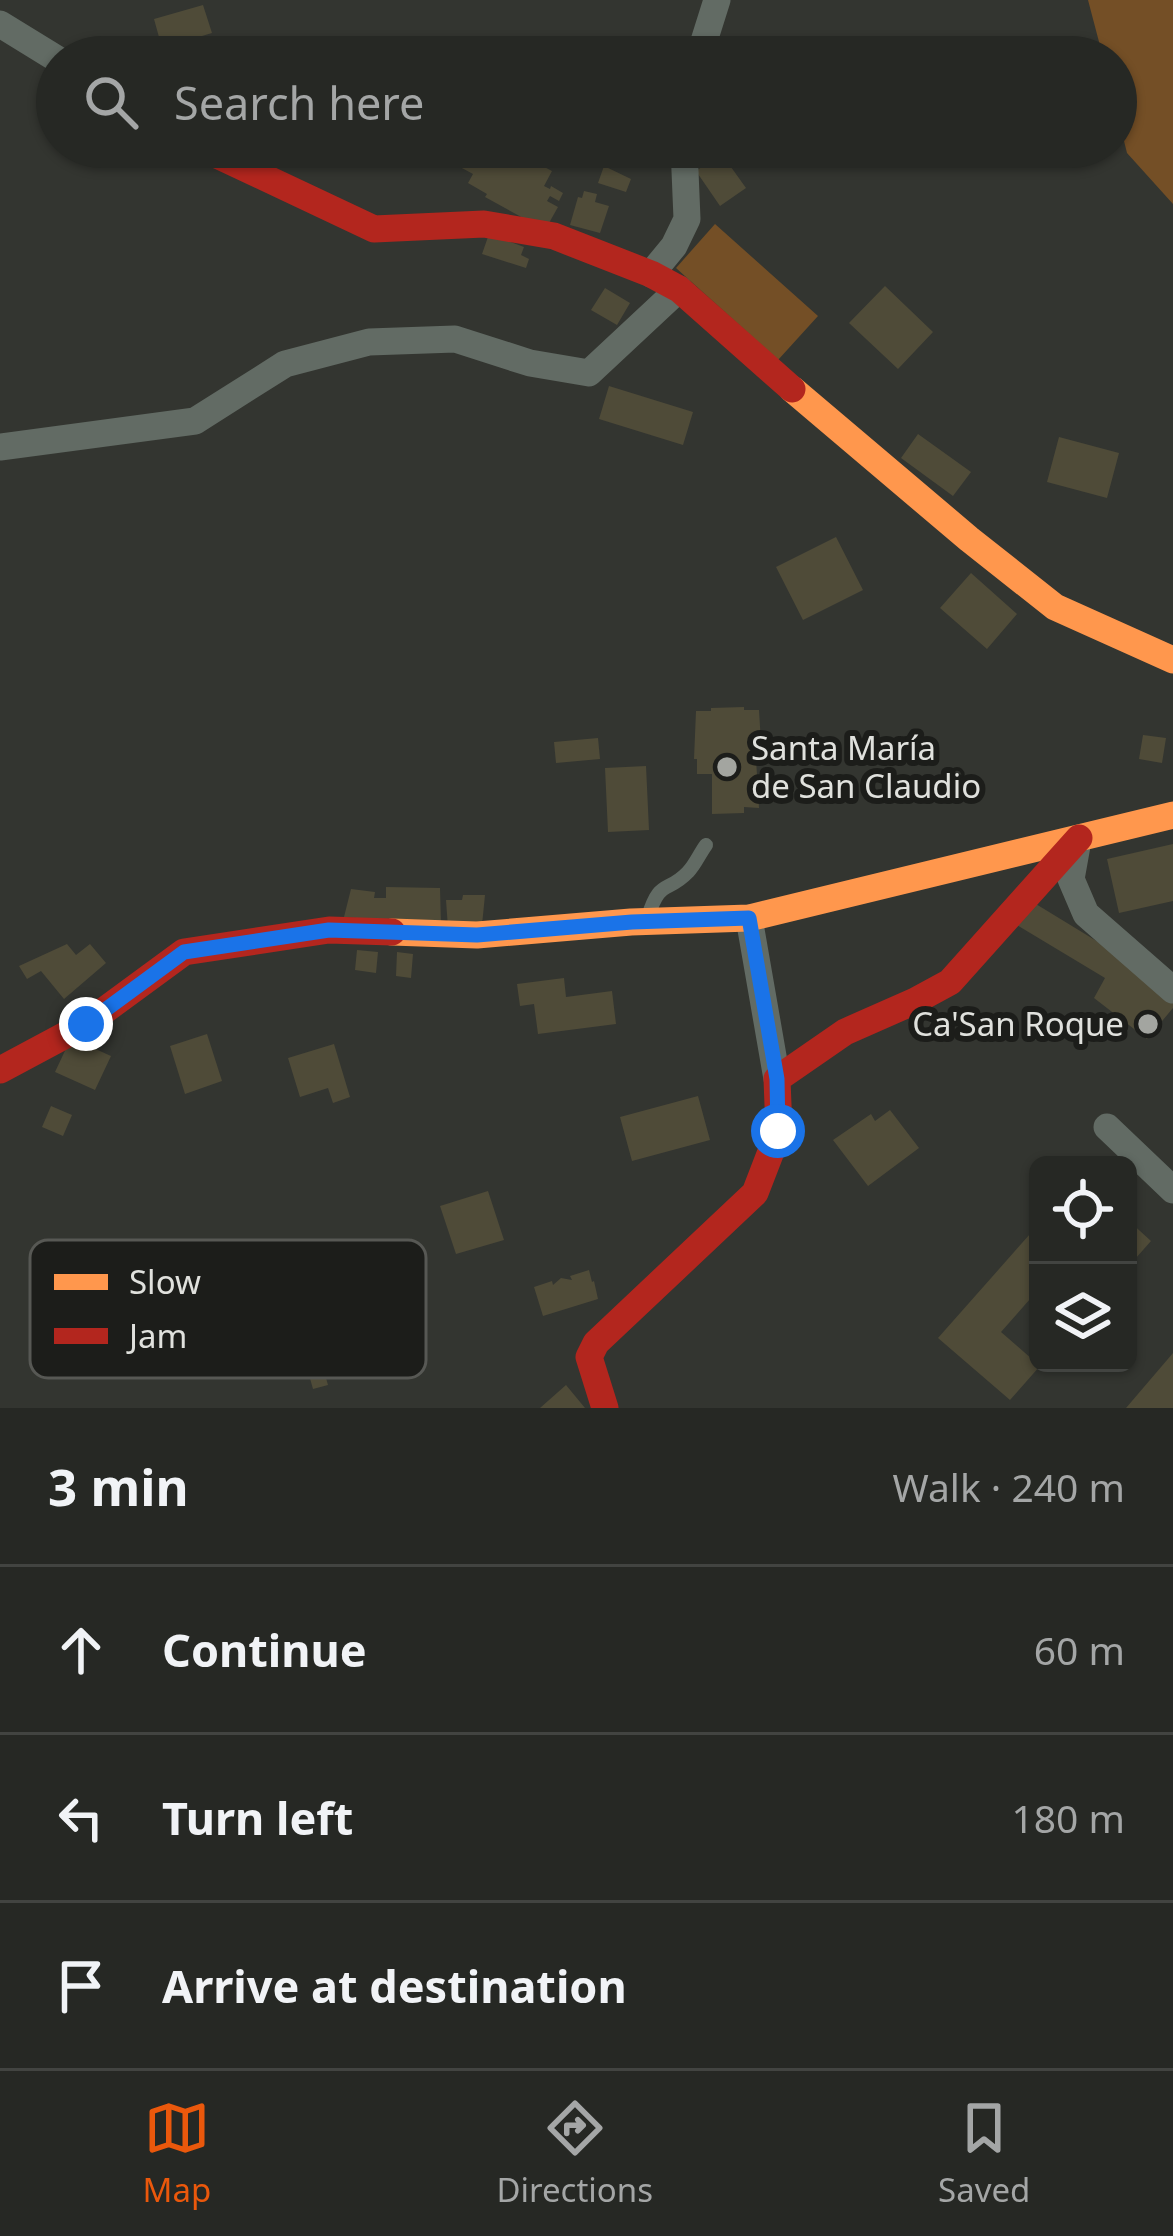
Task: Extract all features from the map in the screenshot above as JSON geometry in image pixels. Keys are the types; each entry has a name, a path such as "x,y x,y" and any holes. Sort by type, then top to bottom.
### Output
{"street":[{"path":"706,36 717,0"},
{"path":"0,24 36,46"},
{"path":"245,168 374,229 484,224 554,236 651,274 679,289 969,539 1055,607 1173,660"},
{"path":"651,274 674,246 687,219 685,168"},
{"path":"0,447 195,422 285,364 369,342 455,339 530,363 589,373 679,289"},
{"path":"0,1070 86,1024 184,952 329,930 477,935 749,918 1173,815"},
{"path":"1078,838 1071,879 1086,914 1173,990"},
{"path":"777,1079 845,1032 950,982 1078,838"},
{"path":"605,1408 589,1357 596,1343 755,1193 778,1131 777,1079 749,918"},
{"path":"1108,1127 1173,1190"}],"lane":[{"path":"647,922 654,897 688,873 706,845"}],"shaded area":[{"path":"1088,0 1173,0 1173,204 1137,164 1137,36 1097,36"},
{"path":"715,224 818,316 778,360 676,268"}],"building":[{"path":"203,5 212,33 159,36 154,19"},
{"path":"462,168 546,168 552,171 544,186 563,193 559,201 550,196 547,201 558,207 549,223 534,224 485,197 468,183 473,174"},
{"path":"603,168 631,179 626,192 598,183"},
{"path":"732,168 746,188 720,206 696,171"},
{"path":"584,191 597,194 595,202 609,206 600,233 570,225"},
{"path":"489,234 524,247 521,255 529,259 526,268 482,254"},
{"path":"885,286 933,332 898,369 849,323"},
{"path":"605,288 630,303 617,325 591,310"},
{"path":"609,386 693,412 683,445 599,419"},
{"path":"918,434 971,472 953,496 901,458"},
{"path":"1059,437 1119,453 1107,498 1047,482"},
{"path":"836,537 863,590 803,620 776,567"},
{"path":"971,573 1017,614 987,649 940,608"},
{"name":"Santa María de San Claudio","path":"759,710 759,808 712,814 712,774 697,774 694,759 696,711"},
{"path":"1143,735 1166,738 1162,763 1139,759"},
{"path":"598,738 600,759 556,763 554,742"},
{"path":"646,766 649,830 608,832 605,768"},
{"path":"1173,844 1173,901 1119,913 1107,859"},
{"path":"386,887 440,888 441,925 344,917 351,889 386,898"},
{"path":"463,895 485,895 482,925 448,928 446,900 462,900"},
{"path":"1031,901 1149,973 1173,997 1173,1008 1147,1039 1094,998 1105,978 1012,922"},
{"path":"67,944 76,955 90,944 106,963 64,999 41,971 27,979 19,966"},
{"path":"357,950 378,952 376,973 355,970"},
{"path":"397,952 413,954 411,978 396,976"},
{"path":"564,978 566,997 612,991 616,1024 538,1034 534,1004 520,1006 517,984"},
{"path":"207,1034 222,1081 185,1094 170,1046"},
{"path":"71,1038 111,1056 95,1090 55,1072"},
{"path":"334,1044 350,1097 333,1103 328,1088 300,1097 288,1058"},
{"path":"698,1096 710,1140 632,1161 620,1117"},
{"path":"51,1106 72,1115 63,1136 42,1127"},
{"path":"890,1110 919,1148 868,1186 833,1140 871,1114 875,1121"},
{"path":"488,1191 504,1240 456,1254 440,1206"},
{"path":"1137,1228 1151,1241 1137,1257"},
{"path":"1029,1235 1029,1300 1001,1332 1029,1356 1029,1372 1035,1372 1010,1400 938,1338"},
{"path":"589,1270 598,1299 543,1316 534,1287 552,1281 553,1285 561,1278 572,1280 570,1276"},
{"path":"1173,1353 1173,1408 1126,1408"},
{"path":"310,1378 326,1378 328,1385 313,1389"},
{"path":"566,1385 585,1408 540,1408"}],"traffic: slow":[{"path":"792,389 1055,607 1173,660"},
{"path":"392,932 477,935 749,918 1173,815"}],"traffic: jam":[{"path":"245,168 374,229 484,224 554,236 651,274 679,289 792,389"},
{"path":"605,1408 589,1357 596,1343 755,1193 779,1131 777,1079 845,1032 950,982 1079,838"},
{"path":"0,1070 86,1024 184,952 329,930 392,932"}],"place":[{"name":"Santa María de San Claudio","path":"727,767"},
{"name":"Ca'San Roque","path":"1148,1024"}],"route":[{"path":"86,1024 184,952 329,930 477,935 749,918 777,1079 778,1131"}]}
